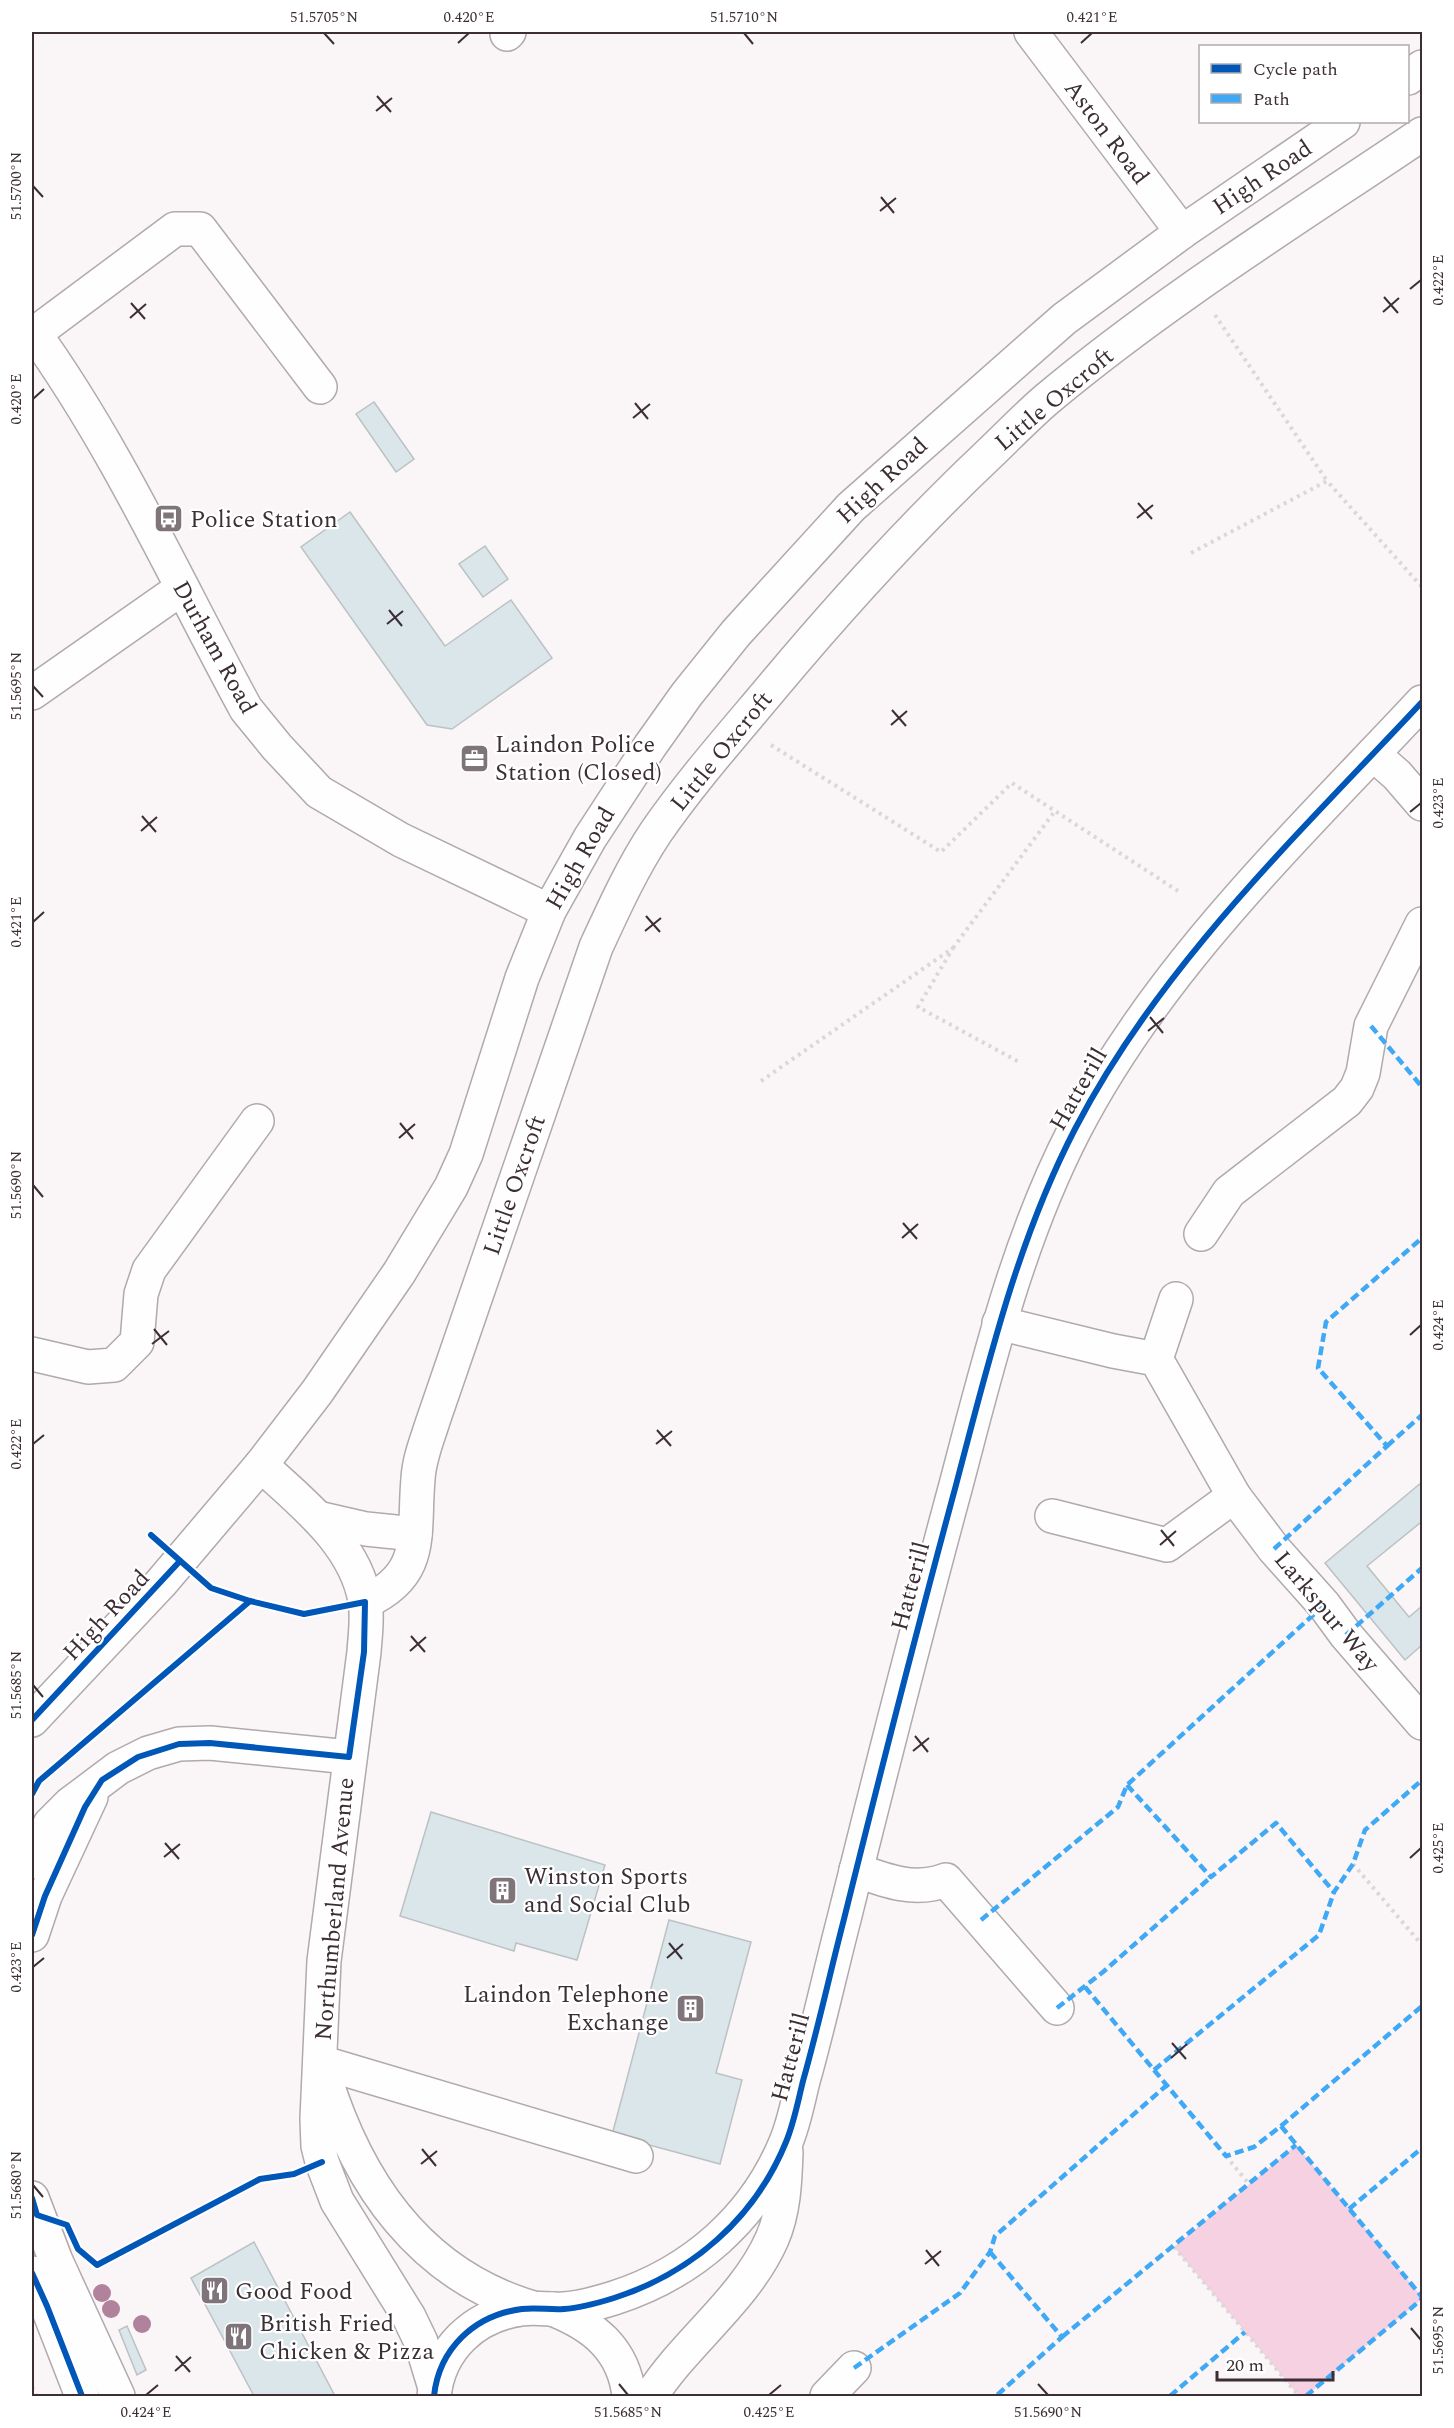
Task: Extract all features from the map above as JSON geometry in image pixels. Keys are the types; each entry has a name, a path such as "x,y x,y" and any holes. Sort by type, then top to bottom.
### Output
{"street":[{"name":"Aston Road","path":"1031,32 1182,232"},
{"path":"1409,77 1422,68"},
{"name":"High Road","path":"32,1720 161,1583 261,1465 290,1430 367,1322 451,1187 466,1154 522,978 549,911 590,838 681,702 736,633 802,559 866,493 1064,319 1182,232 1343,123"},
{"name":"Little Oxcroft","path":"365,1602 381,1594 399,1580 408,1566 414,1548 418,1478 422,1457 596,947 621,892 655,835 688,788 893,548 1046,400 1196,287 1422,134"},
{"path":"33,332 175,229 200,229 320,387"},
{"name":"Durham Road","path":"33,332 108,448 246,710 277,747 319,792 401,840 549,911"},
{"path":"32,693 182,588"},
{"name":"Hatterill","path":"434,2392 444,2360 458,2339 474,2325 493,2316 541,2308 571,2309 634,2291 661,2279 706,2251 727,2232 749,2205 768,2176 786,2141 806,2071 856,1870 999,1323 1046,1189 1074,1130 1105,1075 1144,1014 1191,954 1236,903 1422,702"},
{"path":"1373,754 1397,775 1422,804"},
{"path":"1201,1234 1229,1192 1347,1101 1357,1088 1363,1073 1371,1026 1422,924"},
{"path":"32,1354 88,1366 114,1365 136,1342 141,1294 148,1270 256,1121"},
{"path":"999,1323 1113,1351 1156,1359 1176,1299"},
{"name":"Larkspur Way","path":"1156,1359 1234,1496 1274,1549 1324,1605 1346,1635 1422,1723"},
{"path":"32,1862 50,1824 70,1804 138,1757 179,1744 210,1743 349,1757 364,1652 365,1602 358,1579 343,1550 318,1518 261,1465"},
{"path":"1052,1516 1167,1545 1234,1496"},
{"path":"318,1518 366,1529 415,1534"},
{"name":"Northumberland Avenue","path":"349,1757 324,1961 316,2119 321,2162 337,2201 417,2334 434,2392"},
{"path":"32,1935 45,1896 67,1845 85,1807 102,1780"},
{"path":"856,1870 897,1884 931,1886 946,1880 1057,2008"},
{"path":"320,2062 636,2156"},
{"name":"Northumberland Avenue","path":"320,2062 335,2109 353,2147 375,2189 398,2220 425,2248 486,2292 541,2308"},
{"name":"Hatterill","path":"651,2397 762,2259 773,2237 781,2207 785,2182 786,2141"},
{"path":"32,2198 56,2260 118,2397"},
{"path":"32,2273 82,2397"},
{"path":"541,2308 575,2318 593,2329 610,2347 621,2366 629,2397"},
{"path":"827,2397 854,2368"}],"path":[{"path":"1196,287 1327,481 1422,587"},
{"path":"1191,553 1327,481"},
{"path":"740,726 941,852 1012,783 1178,891"},
{"path":"1021,1063 918,1007 953,948 1055,811"},
{"path":"762,1081 953,948"},
{"path":"1353,1864 1422,1945"},
{"path":"1226,2156 1250,2184"},
{"path":"1174,2247 1299,2397"},
{"path":"32,2387 36,2397"}],"shaded area":[{"path":"1296,2145 1422,2297 1306,2396 1299,2396 1174,2247"}],"building":[{"path":"374,402 414,459 396,472 356,414"},
{"path":"350,512 445,646 511,600 552,658 452,729 427,725 301,547"},
{"path":"485,546 508,579 483,597 459,564"},
{"path":"1422,1482 1422,1526 1420,1523 1367,1566 1409,1617 1422,1606 1422,1645 1405,1660 1325,1563"},
{"name":"Winston Sports and Social Club","path":"431,1812 605,1865 577,1960 516,1943 514,1951 400,1916"},
{"name":"Laindon Telephone Exchange","path":"669,1920 751,1942 716,2073 742,2080 720,2164 612,2135"},
{"path":"254,2242 335,2396 254,2396 191,2278"},
{"path":"127,2326 146,2370 137,2375 119,2330"}],"marked path":[{"path":"1371,1026 1422,1087"},
{"path":"1274,1549 1387,1446 1318,1368 1326,1322 1422,1238"},
{"path":"1387,1446 1422,1415"},
{"path":"1346,1635 1422,1568"},
{"path":"981,1920 1118,1807 1127,1785 1324,1605"},
{"path":"1127,1785 1211,1877 1276,1823 1334,1892 1353,1864 1365,1830 1422,1780"},
{"path":"1057,2008 1103,1972 1211,1877"},
{"path":"1085,1987 1154,2070 1319,1935 1334,1892"},
{"path":"1154,2070 1226,2156 1254,2147 1422,2006"},
{"path":"854,2368 960,2293 990,2252 995,2236 1167,2085"},
{"path":"1281,2126 1422,2297"},
{"path":"1062,2337 1296,2145"},
{"path":"1349,2209 1422,2148"},
{"path":"990,2252 1062,2337 996,2396"},
{"path":"1306,2396 1422,2299"},
{"path":"1170,2396 1245,2332"}],"cycle path":[{"path":"434,2396 437,2379 451,2349 474,2327 489,2319 522,2309 576,2308 614,2298 669,2274 695,2258 739,2218 773,2169 794,2120 899,1702 992,1349 1020,1259 1055,1171 1075,1129 1109,1069 1189,957 1280,853 1422,702"},
{"path":"32,1935 45,1896 85,1807 102,1780 138,1757 179,1744 210,1743 349,1757 364,1652 365,1602 304,1614 250,1601 211,1588 151,1535"},
{"path":"32,1720 180,1561"},
{"path":"32,1794 39,1781 250,1601"},
{"path":"32,2198 37,2215 67,2225 78,2249 97,2265 260,2179 294,2174 322,2162"},
{"path":"32,2273 82,2396"}],"place":[{"name":"Police Station","path":"169,519"},
{"name":"Laindon Police Station (Closed)","path":"474,758"},
{"name":"Winston Sports and Social Club","path":"503,1890"},
{"name":"Laindon Telephone Exchange","path":"690,2008"},
{"name":"Good Food","path":"214,2291"},
{"name":"British Fried Chicken & Pizza","path":"238,2337"}]}
